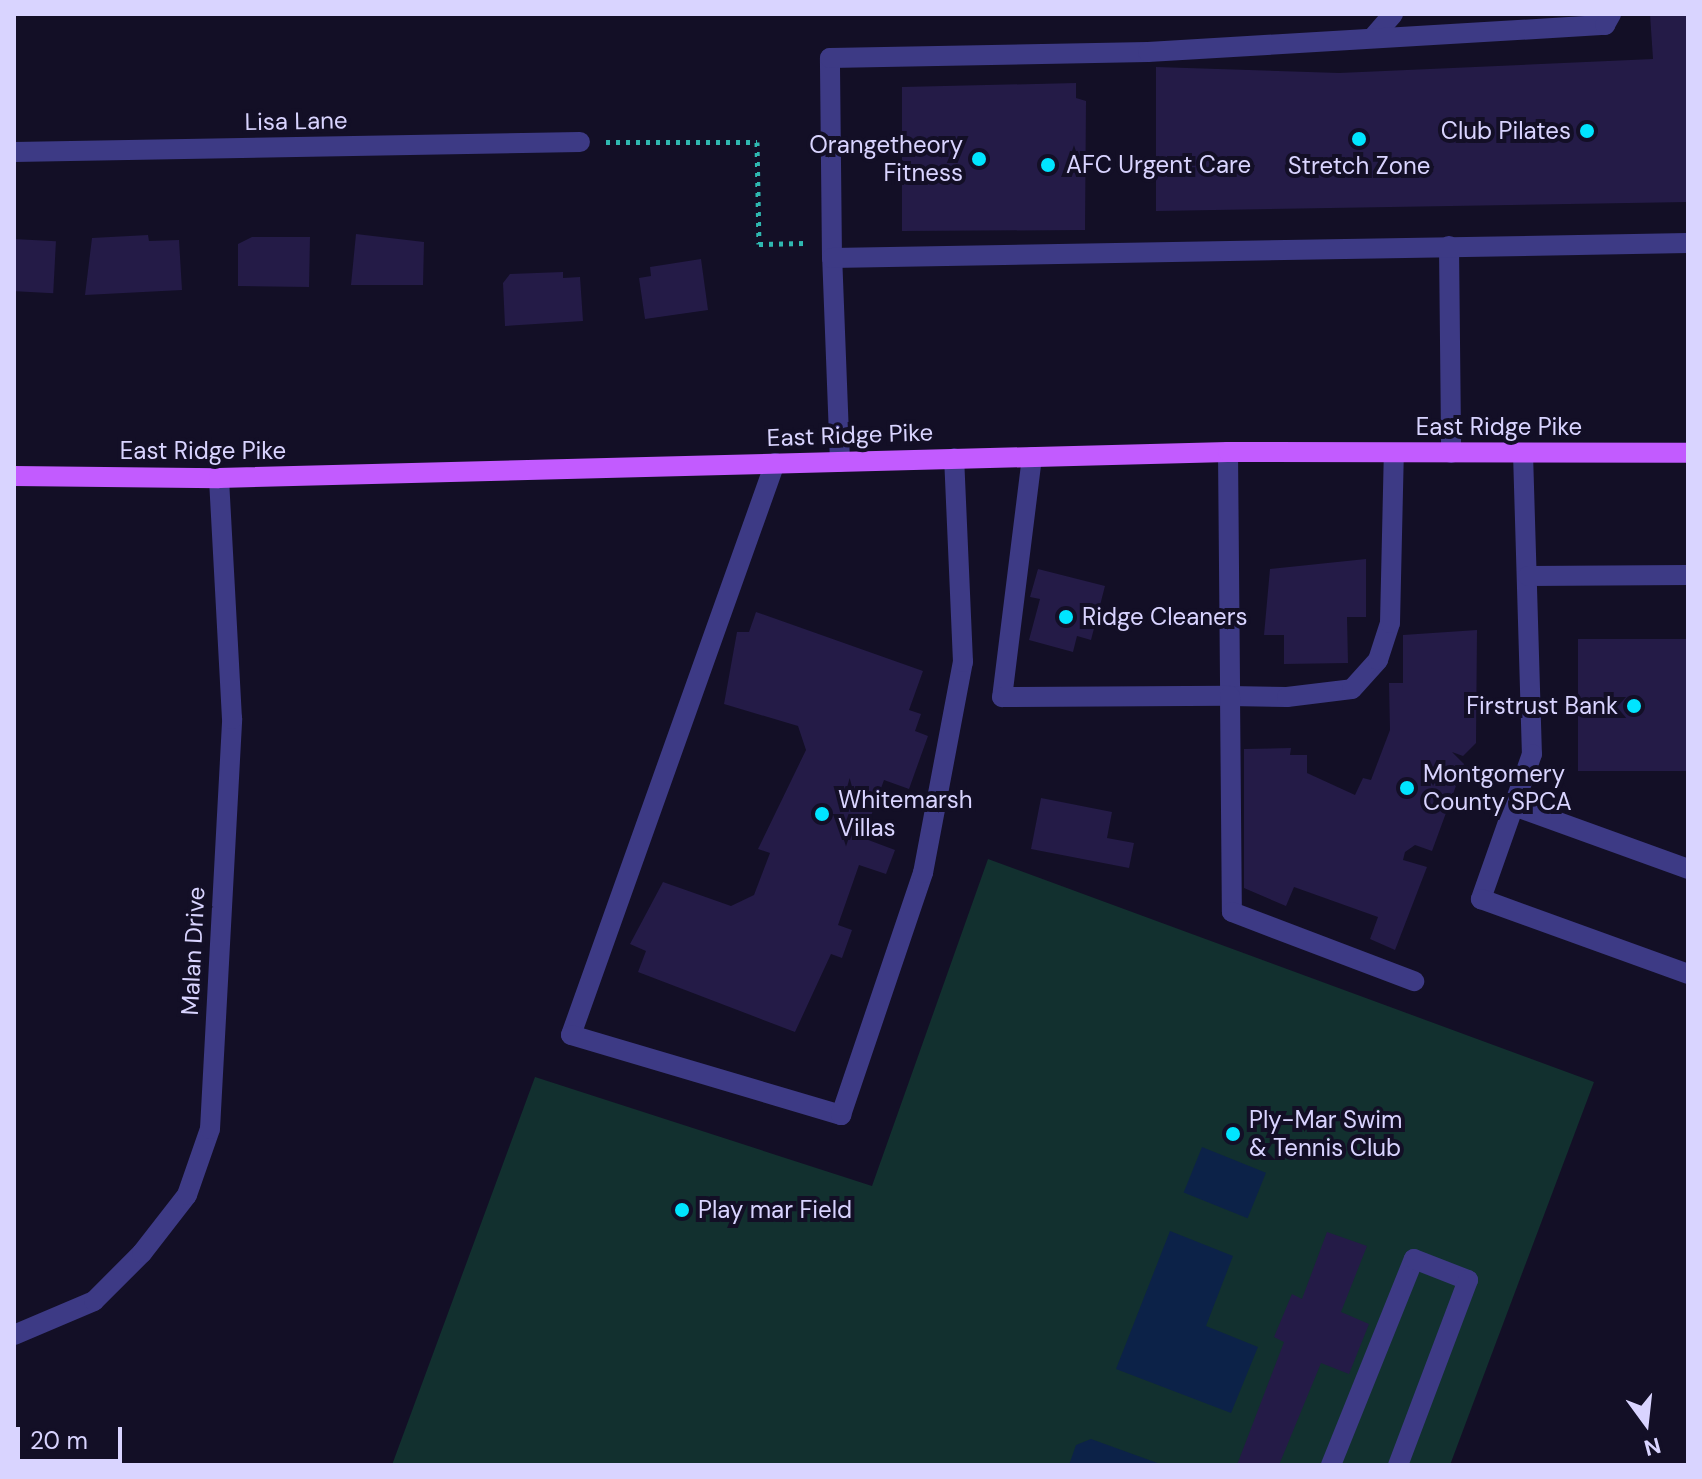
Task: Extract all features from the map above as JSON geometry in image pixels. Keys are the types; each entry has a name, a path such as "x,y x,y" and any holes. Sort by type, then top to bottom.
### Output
{"main road":[{"name":"East Ridge Pike","path":"14,476 219,478 1228,452 1688,453"}],"street":[{"path":"1374,36 1393,14"},
{"path":"840,462 832,249 830,58 1148,52 1374,36 1605,25 1611,14"},
{"name":"Lisa Lane","path":"14,152 580,142"},
{"path":"832,249 1688,243"},
{"path":"1449,246 1451,453"},
{"path":"1228,452 1232,912 1414,981"},
{"path":"1032,457 1002,697 1230,696 1352,689 1378,660 1390,623 1394,453"},
{"path":"1523,453 1532,754 1481,899 1688,974"},
{"path":"775,463 571,1035 841,1115 923,873 963,662 954,458"},
{"name":"Malan Drive","path":"14,1335 94,1301 142,1253 187,1195 210,1129 232,719 219,478"},
{"path":"1528,576 1688,575"},
{"path":"1514,806 1688,869"},
{"path":"1331,1465 1414,1259 1468,1280 1398,1465"}],"path":[{"path":"580,142 757,142 759,244 832,249"}],"green space":[{"name":"Ply-Mar Swim & Tennis Club","path":"988,859 1594,1082 1450,1465 392,1465 535,1077 872,1186"}],"water":[{"path":"1202,1147 1266,1173 1248,1218 1184,1192"},
{"path":"1170,1231 1233,1256 1206,1326 1258,1347 1231,1413 1116,1369"},
{"path":"1091,1439 1163,1465 1069,1465 1076,1445"}],"building":[{"path":"1650,14 1688,14 1688,202 1156,211 1156,67 1339,73 1653,59"},
{"path":"1076,83 1076,98 1086,101 1085,230 902,231 902,87"},
{"path":"356,234 424,242 423,285 351,285"},
{"path":"148,235 149,241 179,240 182,290 85,295 92,238"},
{"path":"252,237 310,237 309,287 238,286 238,244"},
{"path":"14,239 56,241 53,293 14,291"},
{"path":"701,259 708,310 645,319 639,278 651,276 650,267"},
{"path":"563,272 563,278 580,277 583,321 505,326 503,283 510,274"},
{"path":"1366,559 1366,617 1347,617 1348,663 1284,664 1284,635 1264,635 1270,569"},
{"name":"Ridge Cleaners","path":"1038,569 1105,586 1091,640 1077,636 1073,652 1029,640 1040,599 1030,597"},
{"name":"Whitemarsh Villas","path":"756,612 923,671 909,710 921,714 915,731 928,736 909,789 884,780 863,838 895,850 886,874 859,865 838,925 852,930 842,958 831,954 795,1032 638,972 646,951 630,944 663,882 731,906 754,895 770,853 758,849 806,750 798,726 724,704 737,632 749,632"},
{"name":"Montgomery County SPCA","path":"1477,630 1476,743 1463,756 1452,752 1464,764 1432,851 1415,845 1405,852 1403,860 1427,867 1395,950 1370,939 1378,917 1294,887 1286,906 1244,888 1244,749 1291,748 1290,755 1307,755 1307,773 1355,795 1363,778 1371,780 1390,730 1389,683 1403,683 1403,635"},
{"name":"Firstrust Bank","path":"1578,639 1688,639 1688,771 1578,771"},
{"path":"1041,798 1112,812 1107,838 1134,843 1129,868 1031,849"},
{"path":"1327,1232 1367,1246 1341,1312 1369,1324 1349,1374 1321,1363 1279,1465 1237,1465 1284,1342 1274,1337 1292,1294 1302,1299"}],"place":[{"name":"Club Pilates","path":"1587,131"},
{"name":"Stretch Zone","path":"1359,139"},
{"name":"Orangetheory Fitness","path":"979,159"},
{"name":"AFC Urgent Care","path":"1048,165"},
{"name":"Ridge Cleaners","path":"1066,617"},
{"name":"Firstrust Bank","path":"1634,706"},
{"name":"Montgomery County SPCA","path":"1407,788"},
{"name":"Whitemarsh Villas","path":"822,814"},
{"name":"Ply-Mar Swim & Tennis Club","path":"1233,1134"},
{"name":"Play mar Field","path":"682,1210"}]}
